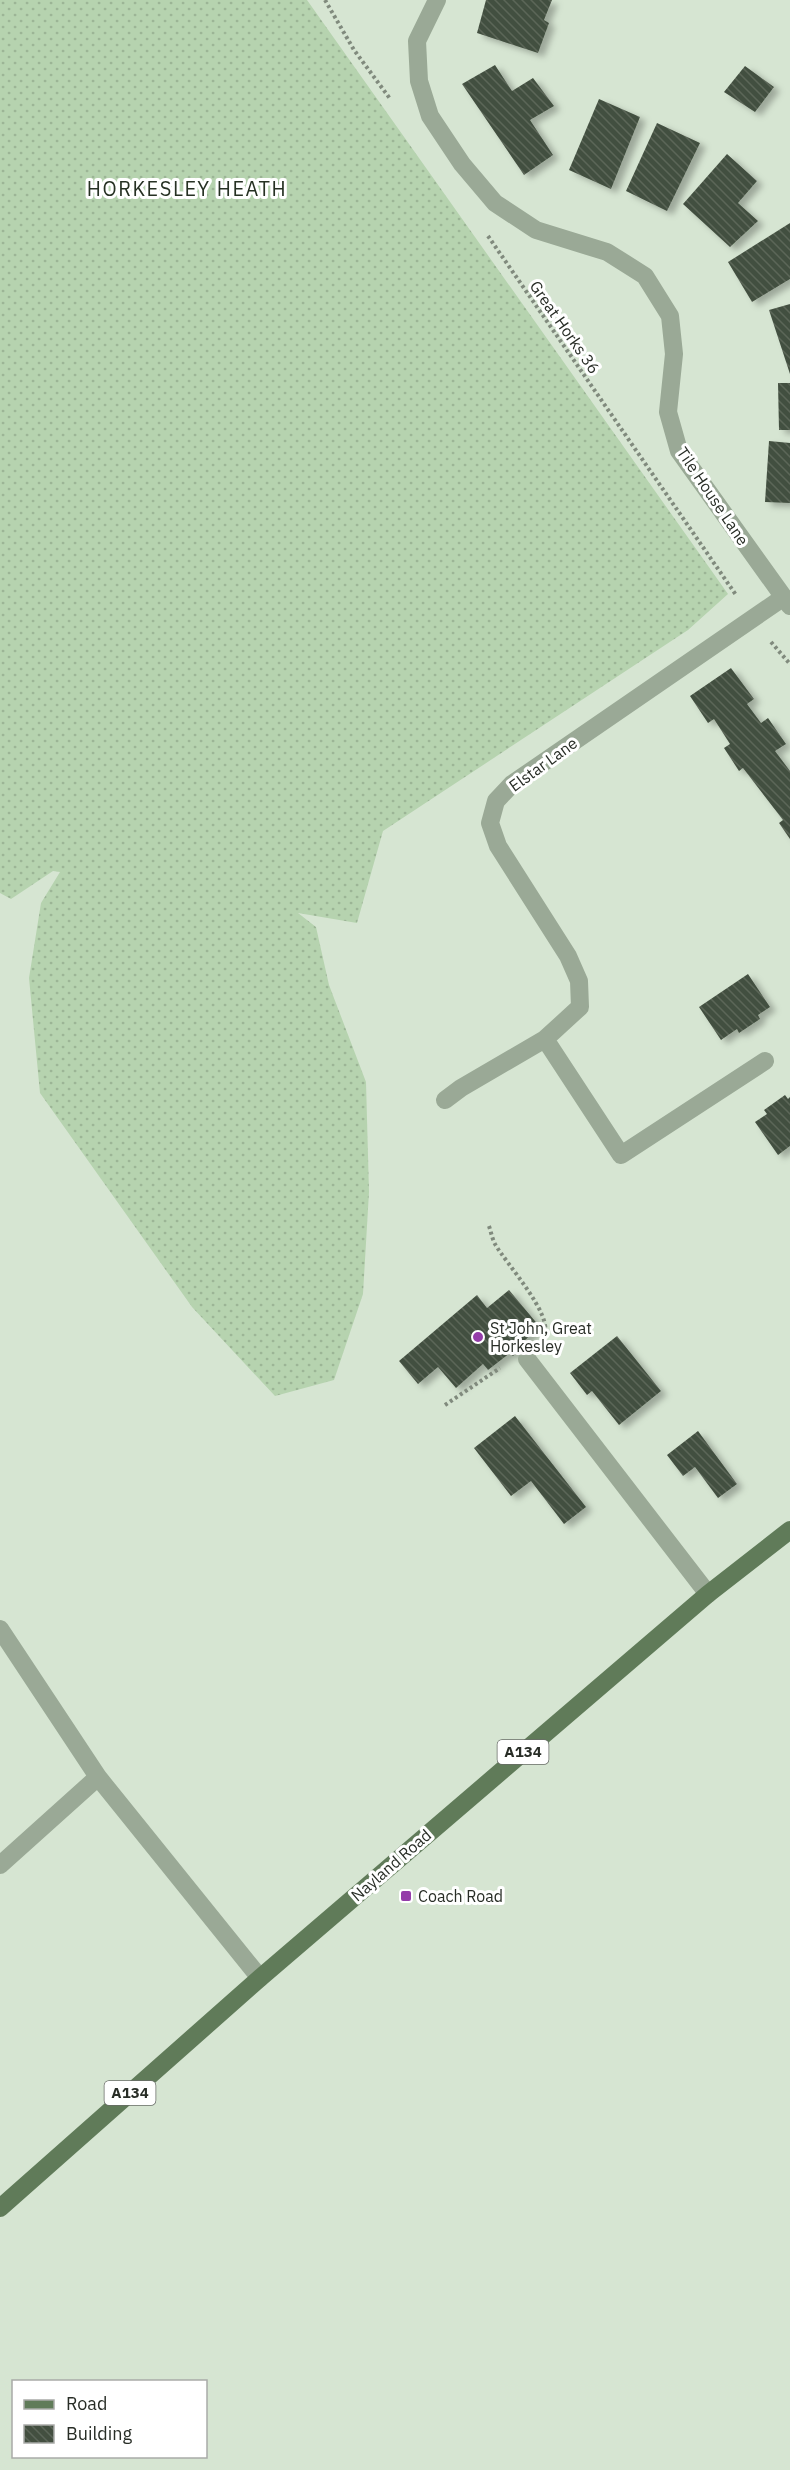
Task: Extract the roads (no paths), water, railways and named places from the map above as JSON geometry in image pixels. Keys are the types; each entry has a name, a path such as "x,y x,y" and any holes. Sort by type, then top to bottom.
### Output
{"main road":[{"name":"Nayland Road","path":"0,2208 260,1978 708,1594 790,1530"}],"street":[{"name":"Tile House Lane","path":"437,0 417,42 418,81 430,116 462,164 495,203 536,230 607,252 645,276 670,315 674,354 668,412 679,451 787,602"},
{"name":"Elstar Lane","path":"446,1100 461,1088 545,1039 580,1007 579,981 568,956 498,846 490,823 496,801 512,784 752,619 787,602"},
{"path":"545,1039 621,1155 765,1061"},
{"path":"527,1359 708,1594"},
{"path":"0,1629 98,1778 260,1978"},
{"path":"0,1865 98,1778"}],"place":[{"name":"St John, Great Horkesley","path":"478,1337"},
{"name":"Coach Road","path":"406,1896"}],"district":[{"name":"HORKESLEY HEATH","path":"187,189"}]}
